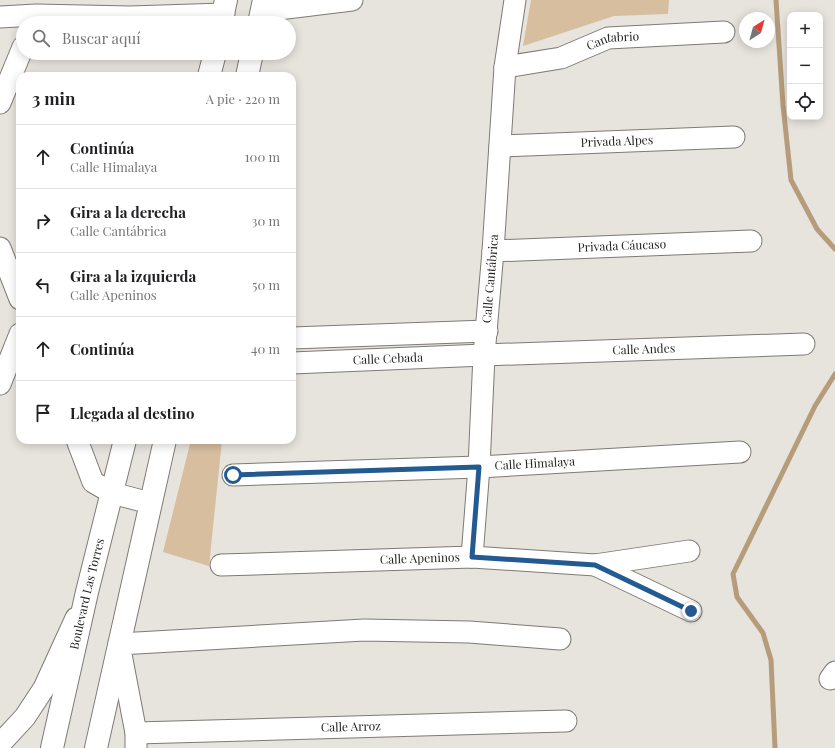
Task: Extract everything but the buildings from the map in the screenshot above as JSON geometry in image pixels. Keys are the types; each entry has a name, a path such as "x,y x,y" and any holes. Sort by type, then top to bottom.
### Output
{"main road":[{"path":"210,72 212,60"},
{"path":"248,72 250,60"},
{"name":"Boulevard Las Torres","path":"52,748 87,592 123,444"},
{"path":"96,748 164,444"}],"street":[{"path":"262,11 352,0"},
{"name":"Calle Cantábrica","path":"472,557 479,467 484,355 493,251 505,67 514,0"},
{"path":"149,16 224,12"},
{"path":"0,17 37,13 107,16"},
{"name":"Cantabrio","path":"505,67 561,58 608,38 724,32"},
{"path":"0,103 18,60"},
{"name":"Privada Alpes","path":"500,146 734,137"},
{"name":"Privada Cáucaso","path":"493,251 751,241"},
{"path":"0,248 16,289"},
{"path":"296,338 486,331"},
{"path":"0,384 16,344"},
{"name":"Calle Andes","path":"484,355 804,344"},
{"name":"Calle Cebada","path":"296,364 484,355"},
{"path":"79,444 93,482 112,493 150,503"},
{"name":"Calle Himalaya","path":"233,475 479,467 740,452"},
{"name":"Calle Apeninos","path":"221,566 472,557 595,565 689,551"},
{"path":"595,565 691,611"},
{"path":"0,744 25,716 44,688 87,592"},
{"path":"136,741 119,644 364,630 468,632 560,638"},
{"name":"Calle Arroz","path":"136,741 566,721"}],"shaded area":[{"path":"531,0 669,0 668,14 614,16 523,46"},
{"path":"190,444 222,444 209,566 163,552"}],"waterway":[{"path":"776,0 783,105 791,180 817,229 835,249"},
{"path":"775,748 771,660 763,633 737,597 733,574 815,406 835,374"}],"route":[{"path":"233,475 479,467 472,557 595,565 691,611"}]}
